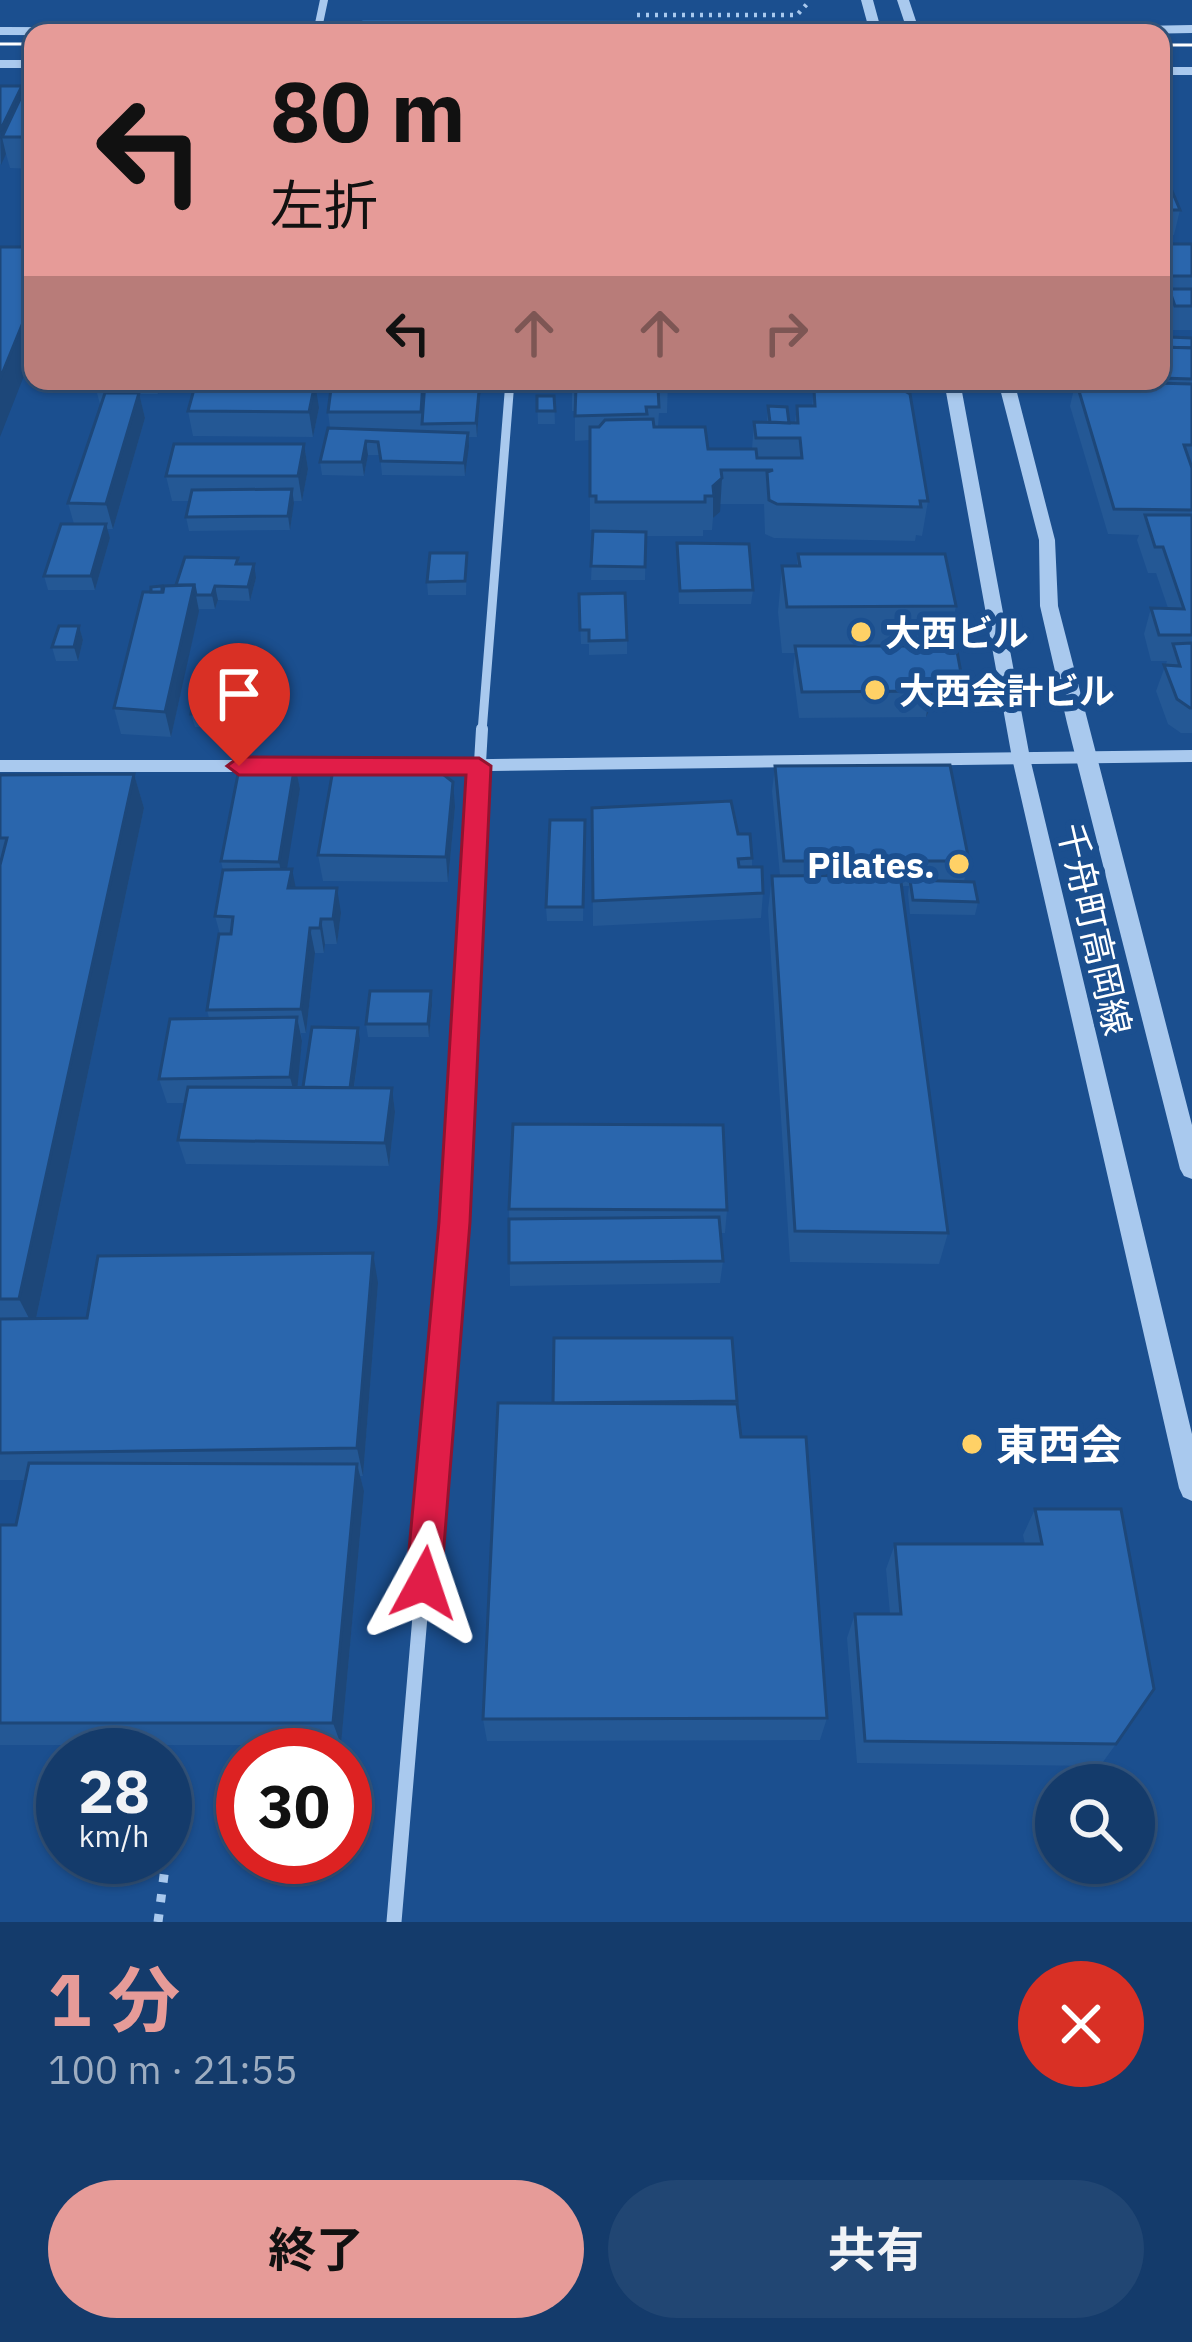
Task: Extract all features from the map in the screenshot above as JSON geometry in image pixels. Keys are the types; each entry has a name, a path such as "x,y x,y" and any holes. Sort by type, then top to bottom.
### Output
{"street":[{"path":"394,1922 454,1222 479,766 510,390"},
{"name":"千舟町高岡線","path":"954,390 979,500 982,554 1021,757 1192,1488"},
{"name":"千舟町高岡線","path":"1008,390 1047,540 1049,606 1084,756 1192,1168"},
{"path":"407,766 1192,755"},
{"path":"0,766 359,766"}],"path":[{"path":"158,1922 163,1884"}],"shaded area":[{"path":"363,20 810,21 811,23 357,24"}],"building":[{"path":"0,86 22,86 0,131"},
{"path":"24,91 24,137 2,137"},
{"path":"1170,186 1180,210 1170,210"},
{"path":"1170,244 1192,244 1192,276 1170,276"},
{"path":"0,247 24,247 24,320 0,379"},
{"path":"1170,289 1192,289 1192,306 1175,306"},
{"path":"1170,337 1192,338 1192,348 1170,347"},
{"path":"1170,347 1192,348 1192,379 1170,378"},
{"path":"1170,383 1192,384 1192,445 1184,445 1192,468 1192,510 1114,509 1079,390 1170,390"},
{"path":"194,390 314,390 309,412 188,411"},
{"path":"331,390 422,390 421,412 328,412"},
{"path":"424,390 479,390 476,423 422,424"},
{"path":"576,390 658,390 659,407 646,407 647,414 575,416"},
{"path":"814,390 903,390 910,394 928,501 920,501 921,507 777,504 769,500 767,472 773,470 721,470 714,496 705,496 705,502 596,502 596,496 590,496 590,427 599,427 605,420 653,419 654,427 705,427 708,449 756,449 757,458 802,458 800,438 756,438 754,422 798,423 797,406 815,406"},
{"path":"105,393 139,393 106,504 68,503"},
{"path":"537,396 554,396 555,411 537,411"},
{"path":"768,406 787,407 789,423 770,422"},
{"path":"328,428 468,433 464,463 381,461 378,442 366,441 362,462 320,462"},
{"path":"174,444 304,444 298,476 166,476"},
{"path":"292,489 288,516 186,517 192,490"},
{"path":"1145,515 1192,515 1192,635 1159,635 1151,608 1184,609 1163,547 1155,547"},
{"path":"61,524 106,524 91,576 44,576"},
{"path":"593,531 646,532 645,567 591,566"},
{"path":"677,543 749,544 753,590 680,591"},
{"path":"430,553 467,553 465,581 427,582"},
{"path":"798,554 945,554 956,606 787,607 782,566 800,566"},
{"path":"185,557 238,558 236,564 254,564 248,587 215,586 212,595 196,595 194,585 176,585"},
{"path":"194,585 165,712 114,708 143,592"},
{"path":"625,593 627,640 589,641 589,630 580,630 579,594"},
{"path":"59,626 79,626 74,647 52,647"},
{"path":"1192,643 1190,708 1177,699 1164,665 1180,666 1173,644"},
{"path":"795,646 956,646 963,684 935,683 930,691 802,692"},
{"path":"265,658 258,712 191,714 199,671 210,671 212,659"},
{"path":"240,764 295,764 279,862 221,861"},
{"path":"334,764 430,764 453,782 446,857 318,855"},
{"path":"950,765 969,861 784,861 775,766"},
{"path":"134,774 19,1299 0,1299 0,865 7,838 0,838 0,775"},
{"path":"731,801 738,834 750,834 752,858 738,859 739,867 762,867 763,893 593,901 592,808"},
{"path":"550,820 585,820 583,907 546,907"},
{"path":"292,869 288,888 337,888 333,919 321,919 320,928 310,928 301,1009 207,1010 219,934 231,934 233,917 215,916 223,870"},
{"path":"900,875 948,1233 795,1231 772,876"},
{"path":"910,880 974,882 978,902 913,900"},
{"path":"370,991 431,991 428,1024 366,1024"},
{"path":"297,1017 290,1077 159,1079 170,1019"},
{"path":"312,1027 358,1028 350,1088 303,1087"},
{"path":"188,1087 392,1088 385,1143 178,1140"},
{"path":"513,1124 723,1125 727,1210 509,1209"},
{"path":"719,1217 723,1261 509,1263 509,1219"},
{"path":"373,1253 357,1448 0,1453 0,1319 87,1318 98,1256"},
{"path":"554,1338 732,1338 737,1401 553,1403"},
{"path":"498,1403 737,1404 741,1437 806,1437 827,1718 483,1719"},
{"path":"29,1463 357,1464 333,1723 0,1723 0,1525 16,1525"},
{"path":"1035,1509 1121,1509 1154,1689 1116,1744 865,1741 855,1614 901,1614 895,1544 1042,1544"}],"tram line":[{"path":"0,44 24,44"},
{"path":"1170,45 1192,45"}],"place":[{"name":"大西ビル","path":"861,632"},
{"name":"大西会計ビル","path":"875,690"},
{"name":"Pilates.","path":"959,864"},
{"name":"東西会","path":"972,1444"}],"route":[{"path":"239,766 479,766 454,1222 424,1583"}]}
